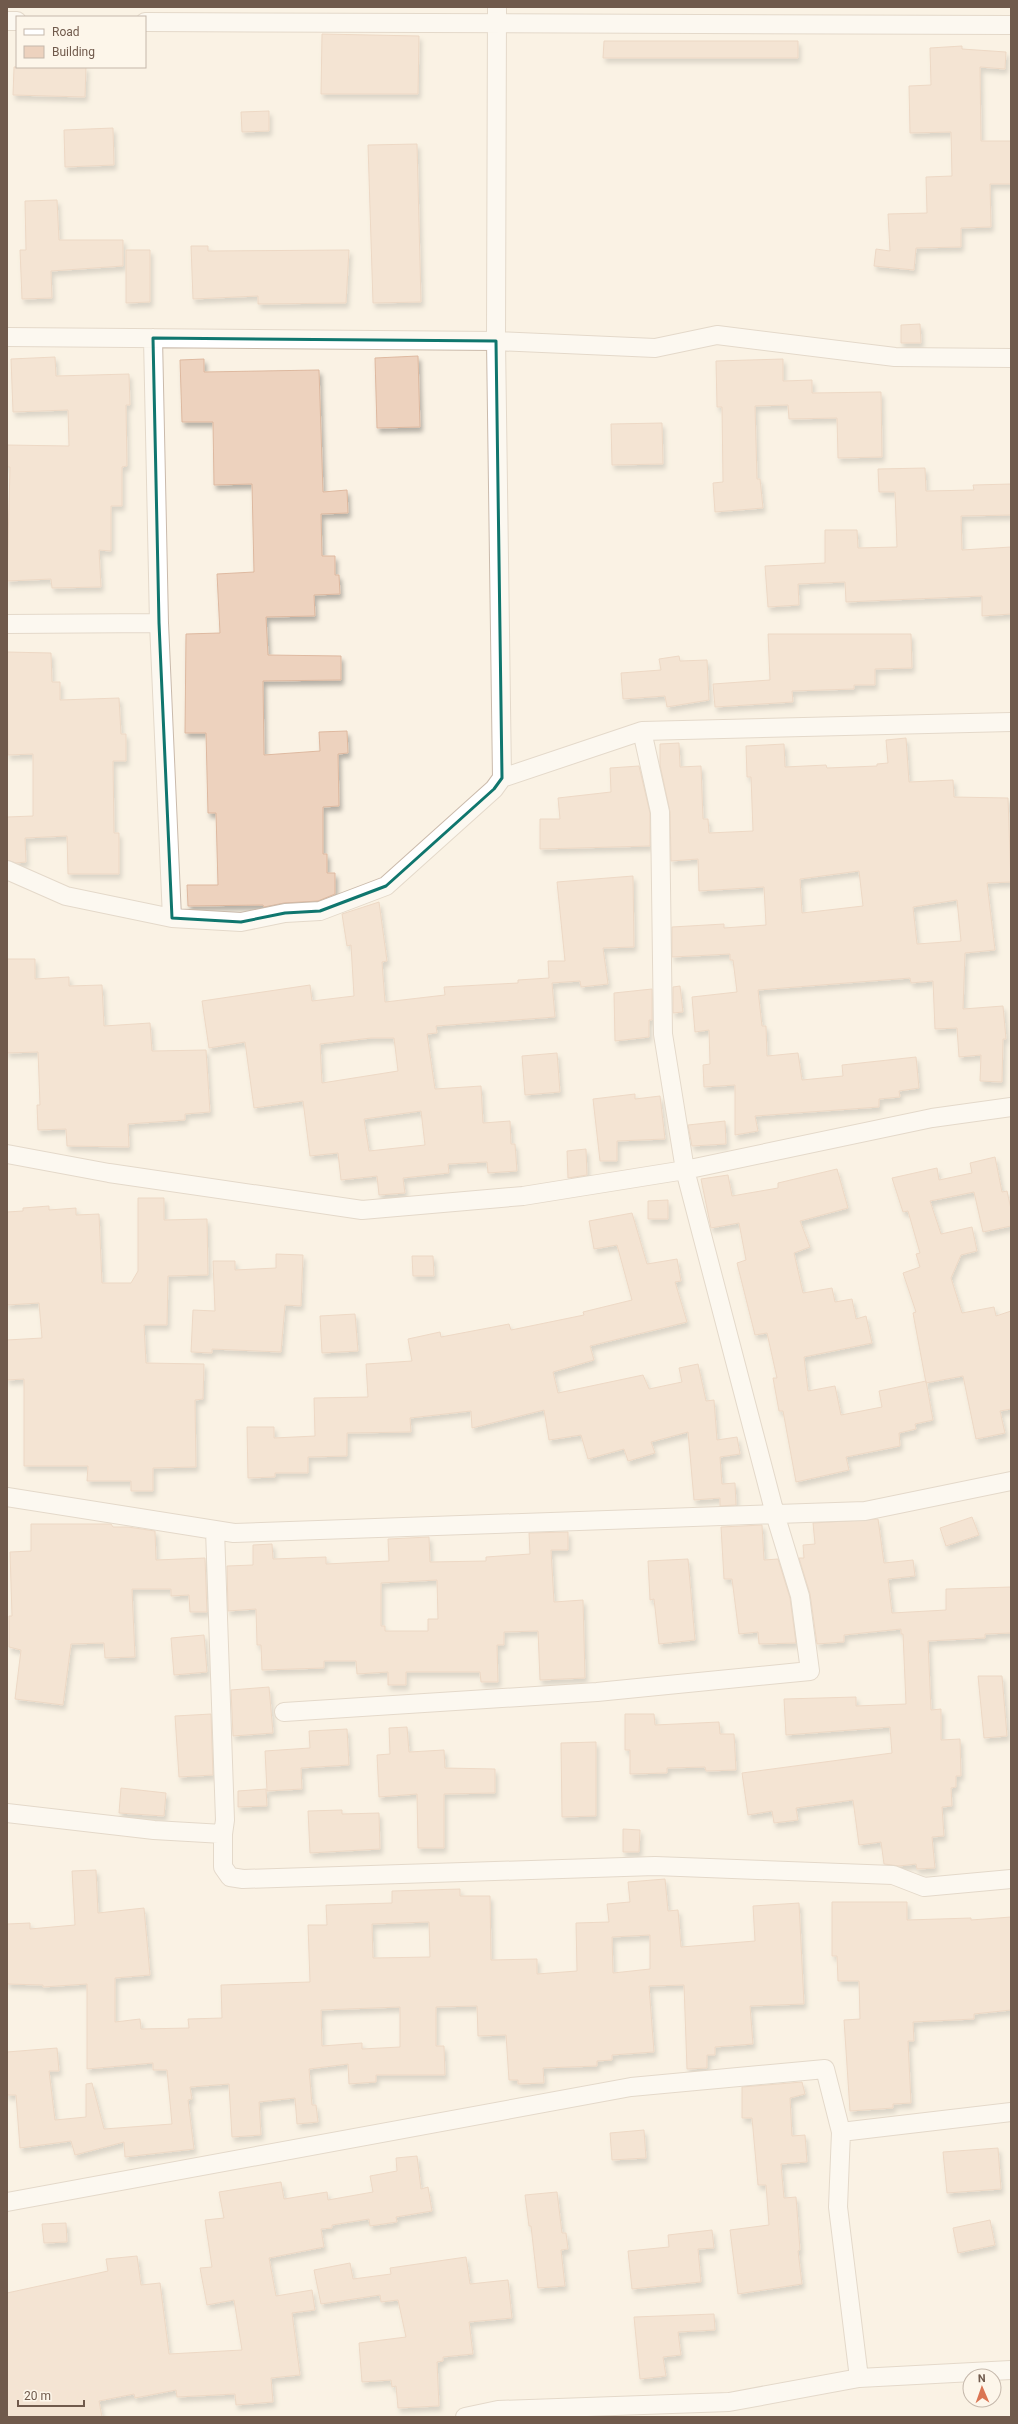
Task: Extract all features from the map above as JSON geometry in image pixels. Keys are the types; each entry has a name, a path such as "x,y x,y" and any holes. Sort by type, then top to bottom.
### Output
{"street":[{"path":"146,22 497,15 1011,25"},
{"path":"497,15 496,340 502,778"},
{"path":"7,337 496,340 655,348 718,335 895,357 1011,358"},
{"path":"153,338 159,623 172,918"},
{"path":"7,624 159,623"},
{"path":"7,870 66,896 172,918 241,922 285,913 320,911 386,886 494,789 502,778 642,731 1011,722"},
{"path":"284,1712 597,1692 810,1671 800,1596 775,1514 685,1170 663,1034 660,812 642,731"},
{"path":"7,1154 109,1174 362,1210 523,1196 685,1170 932,1118 1011,1107"},
{"path":"7,1497 234,1533 865,1511 1011,1481"},
{"path":"215,1530 224,1812 223,1868 230,1877 243,1879 655,1866 893,1875 924,1887 1011,1879"},
{"path":"7,1813 154,1830 223,1834"},
{"path":"7,2202 631,2087 825,2069 841,2132 838,2207 859,2378"},
{"path":"841,2132 1011,2112"},
{"path":"465,2417 497,2414 729,2410 859,2378 1011,2370"}],"highlighted area":[{"path":"153,338 496,341 502,778 494,789 386,886 320,911 285,913 241,922 172,918 159,623"}],"building":[{"path":"322,34 419,36 418,94 321,94"},
{"path":"604,41 798,41 798,58 603,58"},
{"path":"962,46 962,49 1006,52 1005,69 980,67 981,141 1011,141 1011,184 990,184 991,227 961,228 961,247 916,248 914,270 874,266 876,249 890,251 888,214 927,213 926,177 952,176 951,132 910,133 909,86 931,85 930,48"},
{"path":"14,67 86,68 85,97 13,95"},
{"path":"269,111 269,131 242,132 241,112"},
{"path":"113,128 114,165 65,167 64,130"},
{"path":"417,144 421,302 373,303 368,145"},
{"path":"57,200 59,240 123,240 123,266 51,271 52,298 22,299 20,250 26,250 25,201"},
{"path":"191,246 208,246 208,251 349,250 346,303 258,304 258,296 193,299"},
{"path":"126,250 150,250 150,302 126,303"},
{"path":"920,324 921,343 901,343 901,325"},
{"path":"418,356 420,427 377,428 375,358"},
{"path":"55,357 56,376 129,374 130,405 126,405 127,466 122,467 122,506 111,506 111,551 99,550 101,587 52,588 51,579 7,581 10,467 7,467 7,445 69,446 68,410 13,412 11,359"},
{"path":"204,359 204,372 319,370 323,492 347,490 348,513 321,514 322,556 335,556 335,575 339,575 340,594 314,595 315,616 266,617 268,655 341,656 341,680 263,681 264,755 320,751 319,732 347,731 348,753 338,754 339,806 323,807 323,854 327,854 327,873 335,873 335,894 318,901 284,903 264,907 263,905 188,906 187,885 218,885 216,813 208,813 206,733 185,733 186,634 220,633 217,574 254,572 252,484 214,485 213,422 182,422 180,360"},
{"path":"783,359 783,381 812,380 812,393 881,392 882,457 838,458 837,418 789,419 788,405 755,406 757,479 760,479 763,508 715,512 713,483 723,482 722,407 717,407 716,361"},
{"path":"662,423 663,464 612,465 611,424"},
{"path":"925,468 926,491 974,490 973,485 1011,484 1011,515 961,516 962,550 1011,547 1011,614 982,616 982,596 846,602 845,582 798,584 799,605 768,607 765,566 825,563 825,530 857,530 858,548 897,547 895,492 879,492 878,469"},
{"path":"768,634 911,634 912,668 875,669 875,685 854,685 854,689 792,691 793,702 715,707 713,684 770,680"},
{"path":"7,652 51,653 52,682 60,682 60,700 119,698 121,734 126,734 126,761 113,761 114,833 119,833 119,874 68,874 67,836 25,838 26,862 16,863 7,860 7,817 33,816 33,754 8,755"},
{"path":"679,656 680,661 707,660 709,700 667,707 665,696 623,699 621,673 661,670 659,659"},
{"path":"906,738 909,782 953,780 954,797 1008,798 1011,882 987,883 995,950 965,953 963,1009 1003,1006 1006,1039 1003,1039 1002,1082 980,1081 981,1055 959,1057 957,1028 935,1029 933,981 911,983 910,978 758,990 762,1026 766,1026 767,1056 798,1053 802,1080 843,1076 842,1065 916,1057 919,1088 899,1091 900,1097 879,1099 879,1107 755,1116 758,1131 735,1135 735,1085 704,1087 703,1065 710,1064 709,1030 695,1032 692,997 737,992 733,960 730,960 730,954 672,957 672,927 724,924 724,928 766,925 764,887 699,891 698,859 671,861 670,812 660,765 660,744 679,743 680,767 701,766 703,819 708,819 709,833 753,831 751,777 747,777 746,746 784,744 785,767 826,765 827,768 877,766 877,764 888,763 886,740","holes":["859,871 863,906 802,913 800,879","957,900 961,941 917,944 913,907"]},
{"path":"639,766 650,813 650,846 540,849 540,819 560,819 558,798 611,792 610,768"},
{"path":"633,876 634,947 603,948 608,984 581,987 580,981 552,983 555,1017 436,1026 437,1033 427,1034 435,1089 481,1086 483,1123 510,1121 511,1144 515,1144 517,1171 488,1173 487,1162 448,1164 449,1173 403,1178 405,1193 379,1195 377,1176 341,1180 338,1153 310,1156 303,1101 254,1108 245,1042 209,1048 202,1001 310,985 312,1001 354,996 351,945 347,946 342,914 379,902 387,961 382,962 385,1002 445,995 444,987 518,983 518,980 549,978 548,961 565,961 557,882","holes":["371,1038 394,1038 398,1071 322,1083 320,1044","421,1111 425,1145 369,1151 364,1119"]},
{"path":"7,959 35,959 35,979 69,977 69,986 102,985 104,1026 150,1023 152,1051 206,1050 210,1112 185,1114 185,1120 128,1124 129,1147 67,1146 66,1129 38,1130 37,1105 40,1105 38,1052 7,1053"},
{"path":"680,986 683,1012 673,1013 673,987"},
{"path":"652,989 652,1020 649,1020 649,1037 615,1041 614,993"},
{"path":"557,1053 560,1092 525,1095 522,1056"},
{"path":"635,1094 635,1099 660,1096 665,1139 617,1141 617,1161 600,1161 593,1099"},
{"path":"725,1121 726,1144 692,1146 688,1125"},
{"path":"586,1149 587,1175 568,1178 567,1151"},
{"path":"995,1157 1002,1192 1007,1191 1011,1209 1011,1226 983,1232 974,1192 930,1201 941,1234 972,1227 977,1251 961,1255 951,1278 962,1313 994,1307 996,1316 1011,1311 1011,1409 1000,1411 1005,1433 976,1439 963,1376 926,1383 913,1313 916,1312 903,1273 920,1267 916,1254 920,1253 908,1211 903,1212 892,1178 937,1168 939,1180 972,1173 970,1163"},
{"path":"837,1169 848,1208 800,1221 810,1247 794,1253 803,1293 832,1288 835,1302 852,1299 856,1319 866,1316 872,1343 804,1357 808,1391 835,1386 841,1415 882,1407 879,1391 926,1381 933,1420 915,1424 916,1429 899,1433 900,1446 846,1457 849,1470 796,1482 783,1411 779,1411 773,1378 777,1378 767,1333 755,1335 737,1263 746,1260 739,1223 711,1228 701,1179 728,1175 732,1196 778,1188 778,1183"},
{"path":"138,1198 164,1198 164,1220 207,1219 208,1275 168,1276 167,1325 144,1325 146,1363 204,1364 203,1399 195,1400 196,1467 153,1468 153,1491 131,1491 131,1481 87,1481 88,1466 24,1466 24,1379 7,1380 7,1340 42,1338 39,1303 7,1305 7,1212 23,1211 23,1208 49,1206 49,1210 76,1208 76,1215 99,1214 102,1283 131,1283 138,1271"},
{"path":"668,1200 668,1219 648,1219 648,1201"},
{"path":"632,1213 647,1264 677,1259 681,1281 675,1282 687,1322 590,1346 594,1360 553,1372 558,1393 643,1375 649,1389 682,1382 679,1368 698,1364 706,1401 714,1400 717,1440 737,1437 740,1454 720,1457 722,1484 735,1483 736,1505 720,1506 720,1498 694,1500 688,1432 651,1442 655,1453 628,1461 624,1449 588,1459 581,1435 549,1440 544,1410 472,1428 471,1411 410,1418 411,1432 347,1433 347,1456 308,1457 308,1473 275,1473 275,1477 248,1478 247,1427 274,1427 274,1438 315,1436 314,1398 368,1397 366,1364 412,1361 408,1339 440,1332 441,1337 509,1324 511,1330 584,1315 583,1312 632,1300 617,1245 594,1249 589,1221"},
{"path":"276,1254 303,1255 301,1306 285,1305 281,1352 212,1349 212,1353 191,1352 193,1310 215,1311 213,1261 235,1261 235,1270 276,1268"},
{"path":"412,1256 433,1256 434,1276 413,1276"},
{"path":"355,1314 358,1351 322,1353 320,1316"},
{"path":"972,1517 979,1535 946,1546 940,1528"},
{"path":"878,1519 884,1563 913,1560 915,1576 888,1579 892,1613 946,1610 946,1589 1011,1587 1011,1633 985,1634 985,1638 928,1641 931,1710 941,1709 941,1740 960,1739 961,1776 956,1776 956,1787 951,1788 952,1806 942,1807 944,1836 932,1837 935,1868 917,1869 916,1864 899,1866 884,1864 881,1842 859,1845 853,1800 796,1808 798,1820 774,1823 772,1811 748,1815 742,1773 892,1753 890,1727 786,1735 784,1699 856,1697 856,1706 906,1704 903,1634 901,1634 901,1629 844,1635 844,1642 817,1644 810,1594 799,1558 804,1558 803,1545 815,1544 813,1523"},
{"path":"31,1524 111,1524 113,1527 128,1527 155,1531 156,1560 205,1558 207,1612 190,1612 189,1595 171,1596 171,1589 132,1589 135,1657 105,1658 104,1643 71,1644 63,1705 15,1699 21,1650 9,1647 9,1616 12,1616 10,1552 31,1551"},
{"path":"762,1525 764,1560 778,1559 790,1598 796,1643 759,1644 758,1632 739,1634 732,1579 724,1579 721,1527"},
{"path":"568,1532 568,1550 551,1550 554,1602 583,1600 585,1678 540,1680 538,1631 504,1632 504,1645 497,1645 498,1682 481,1682 480,1672 406,1672 406,1685 388,1685 388,1672 357,1674 356,1661 324,1661 324,1668 262,1670 261,1645 257,1645 256,1609 228,1611 227,1566 253,1565 253,1545 272,1544 273,1559 326,1557 326,1564 389,1561 388,1539 429,1537 430,1562 486,1561 486,1557 530,1554 529,1533","holes":["437,1580 438,1619 428,1619 428,1631 385,1631 385,1626 381,1626 381,1583"]},
{"path":"688,1559 695,1640 659,1644 654,1599 650,1600 648,1561"},
{"path":"204,1635 207,1672 174,1675 171,1638"},
{"path":"978,1676 1002,1676 1007,1736 984,1738"},
{"path":"269,1687 273,1733 233,1736 231,1690"},
{"path":"211,1714 213,1775 179,1777 175,1716"},
{"path":"625,1714 654,1714 655,1725 719,1722 720,1734 734,1734 736,1770 706,1771 705,1767 667,1768 667,1773 630,1774 630,1750 625,1750"},
{"path":"407,1727 409,1752 444,1750 445,1768 495,1769 495,1793 444,1794 444,1848 418,1848 417,1794 379,1797 377,1755 390,1754 389,1728"},
{"path":"347,1729 349,1765 301,1768 302,1789 267,1791 265,1751 310,1748 309,1731"},
{"path":"596,1742 596,1816 562,1817 561,1743"},
{"path":"121,1788 166,1793 164,1816 119,1813"},
{"path":"266,1789 267,1806 238,1807 238,1791"},
{"path":"342,1810 342,1814 379,1813 380,1849 310,1853 308,1811"},
{"path":"623,1829 640,1830 639,1852 623,1852"},
{"path":"96,1870 98,1913 144,1908 150,1975 115,1978 115,2022 140,2019 141,2029 189,2028 188,2019 222,2018 221,1985 310,1982 308,1925 327,1925 326,1905 392,1903 392,1891 460,1889 460,1896 490,1896 491,1960 537,1959 537,1974 577,1971 576,1923 609,1922 607,1904 630,1902 628,1882 665,1879 668,1911 678,1910 681,1947 755,1941 753,1906 799,1903 804,2004 750,2006 753,2044 715,2047 715,2055 707,2055 707,2068 687,2069 684,1985 649,1986 654,2052 612,2055 612,2060 597,2061 597,2066 543,2068 544,2083 518,2084 518,2080 509,2080 506,2035 478,2036 477,2006 436,2007 436,2046 444,2046 445,2075 376,2075 376,2082 349,2084 348,2064 309,2069 312,2105 316,2105 318,2122 297,2124 295,2098 259,2102 261,2135 232,2137 229,2084 190,2087 192,2099 188,2100 194,2149 125,2157 124,2142 75,2155 71,2141 20,2148 16,2095 7,2095 7,2052 57,2048 59,2071 49,2071 55,2120 86,2117 86,2084 92,2083 104,2129 172,2124 167,2070 153,2070 153,2063 87,2069 87,1984 43,1987 43,1985 7,1984 7,1924 30,1923 30,1929 75,1925 72,1871","holes":["429,1922 430,1957 373,1958 372,1924","650,1935 650,1969 613,1973 612,1937","400,2007 400,2047 362,2049 362,2043 322,2046 321,2010"]},
{"path":"832,1902 907,1902 907,1920 971,1918 971,1920 1011,1917 1011,2010 974,2014 974,2019 913,2022 914,2041 908,2041 911,2103 893,2104 893,2108 850,2111 844,2020 860,2019 859,1981 838,1981 837,1956 832,1956"},
{"path":"802,2082 805,2094 790,2098 792,2136 805,2135 807,2162 781,2164 784,2198 796,2197 800,2250 798,2251 802,2284 738,2294 730,2230 769,2225 766,2185 758,2185 752,2118 742,2118 742,2087"},
{"path":"644,2130 646,2158 612,2160 610,2133"},
{"path":"998,2148 1001,2189 947,2193 943,2152"},
{"path":"417,2156 421,2189 428,2187 432,2211 396,2217 397,2222 370,2226 369,2219 332,2225 332,2228 321,2229 324,2247 269,2258 276,2296 312,2290 315,2310 292,2313 300,2375 271,2378 273,2402 236,2405 235,2394 177,2397 176,2390 135,2398 134,2394 99,2401 102,2417 7,2417 7,2293 108,2271 106,2259 137,2256 141,2285 160,2283 169,2354 242,2350 234,2300 207,2305 200,2268 212,2267 205,2220 224,2218 219,2192 281,2182 284,2199 327,2192 328,2200 373,2192 370,2176 397,2171 396,2158"},
{"path":"557,2192 562,2233 566,2233 568,2249 561,2250 565,2286 538,2288 531,2226 529,2226 525,2195"},
{"path":"990,2220 995,2245 958,2253 953,2228"},
{"path":"66,2223 67,2242 44,2243 42,2224"},
{"path":"712,2230 714,2248 698,2249 701,2282 632,2289 628,2251 669,2247 668,2235"},
{"path":"466,2257 470,2284 508,2280 512,2318 469,2322 473,2354 443,2357 443,2361 437,2362 439,2406 398,2408 396,2386 392,2387 391,2380 362,2382 359,2343 406,2337 398,2300 381,2302 380,2295 321,2304 314,2270 350,2263 353,2279 391,2274 390,2268"},
{"path":"714,2314 715,2330 678,2332 681,2355 663,2357 666,2376 640,2379 634,2317"}]}
